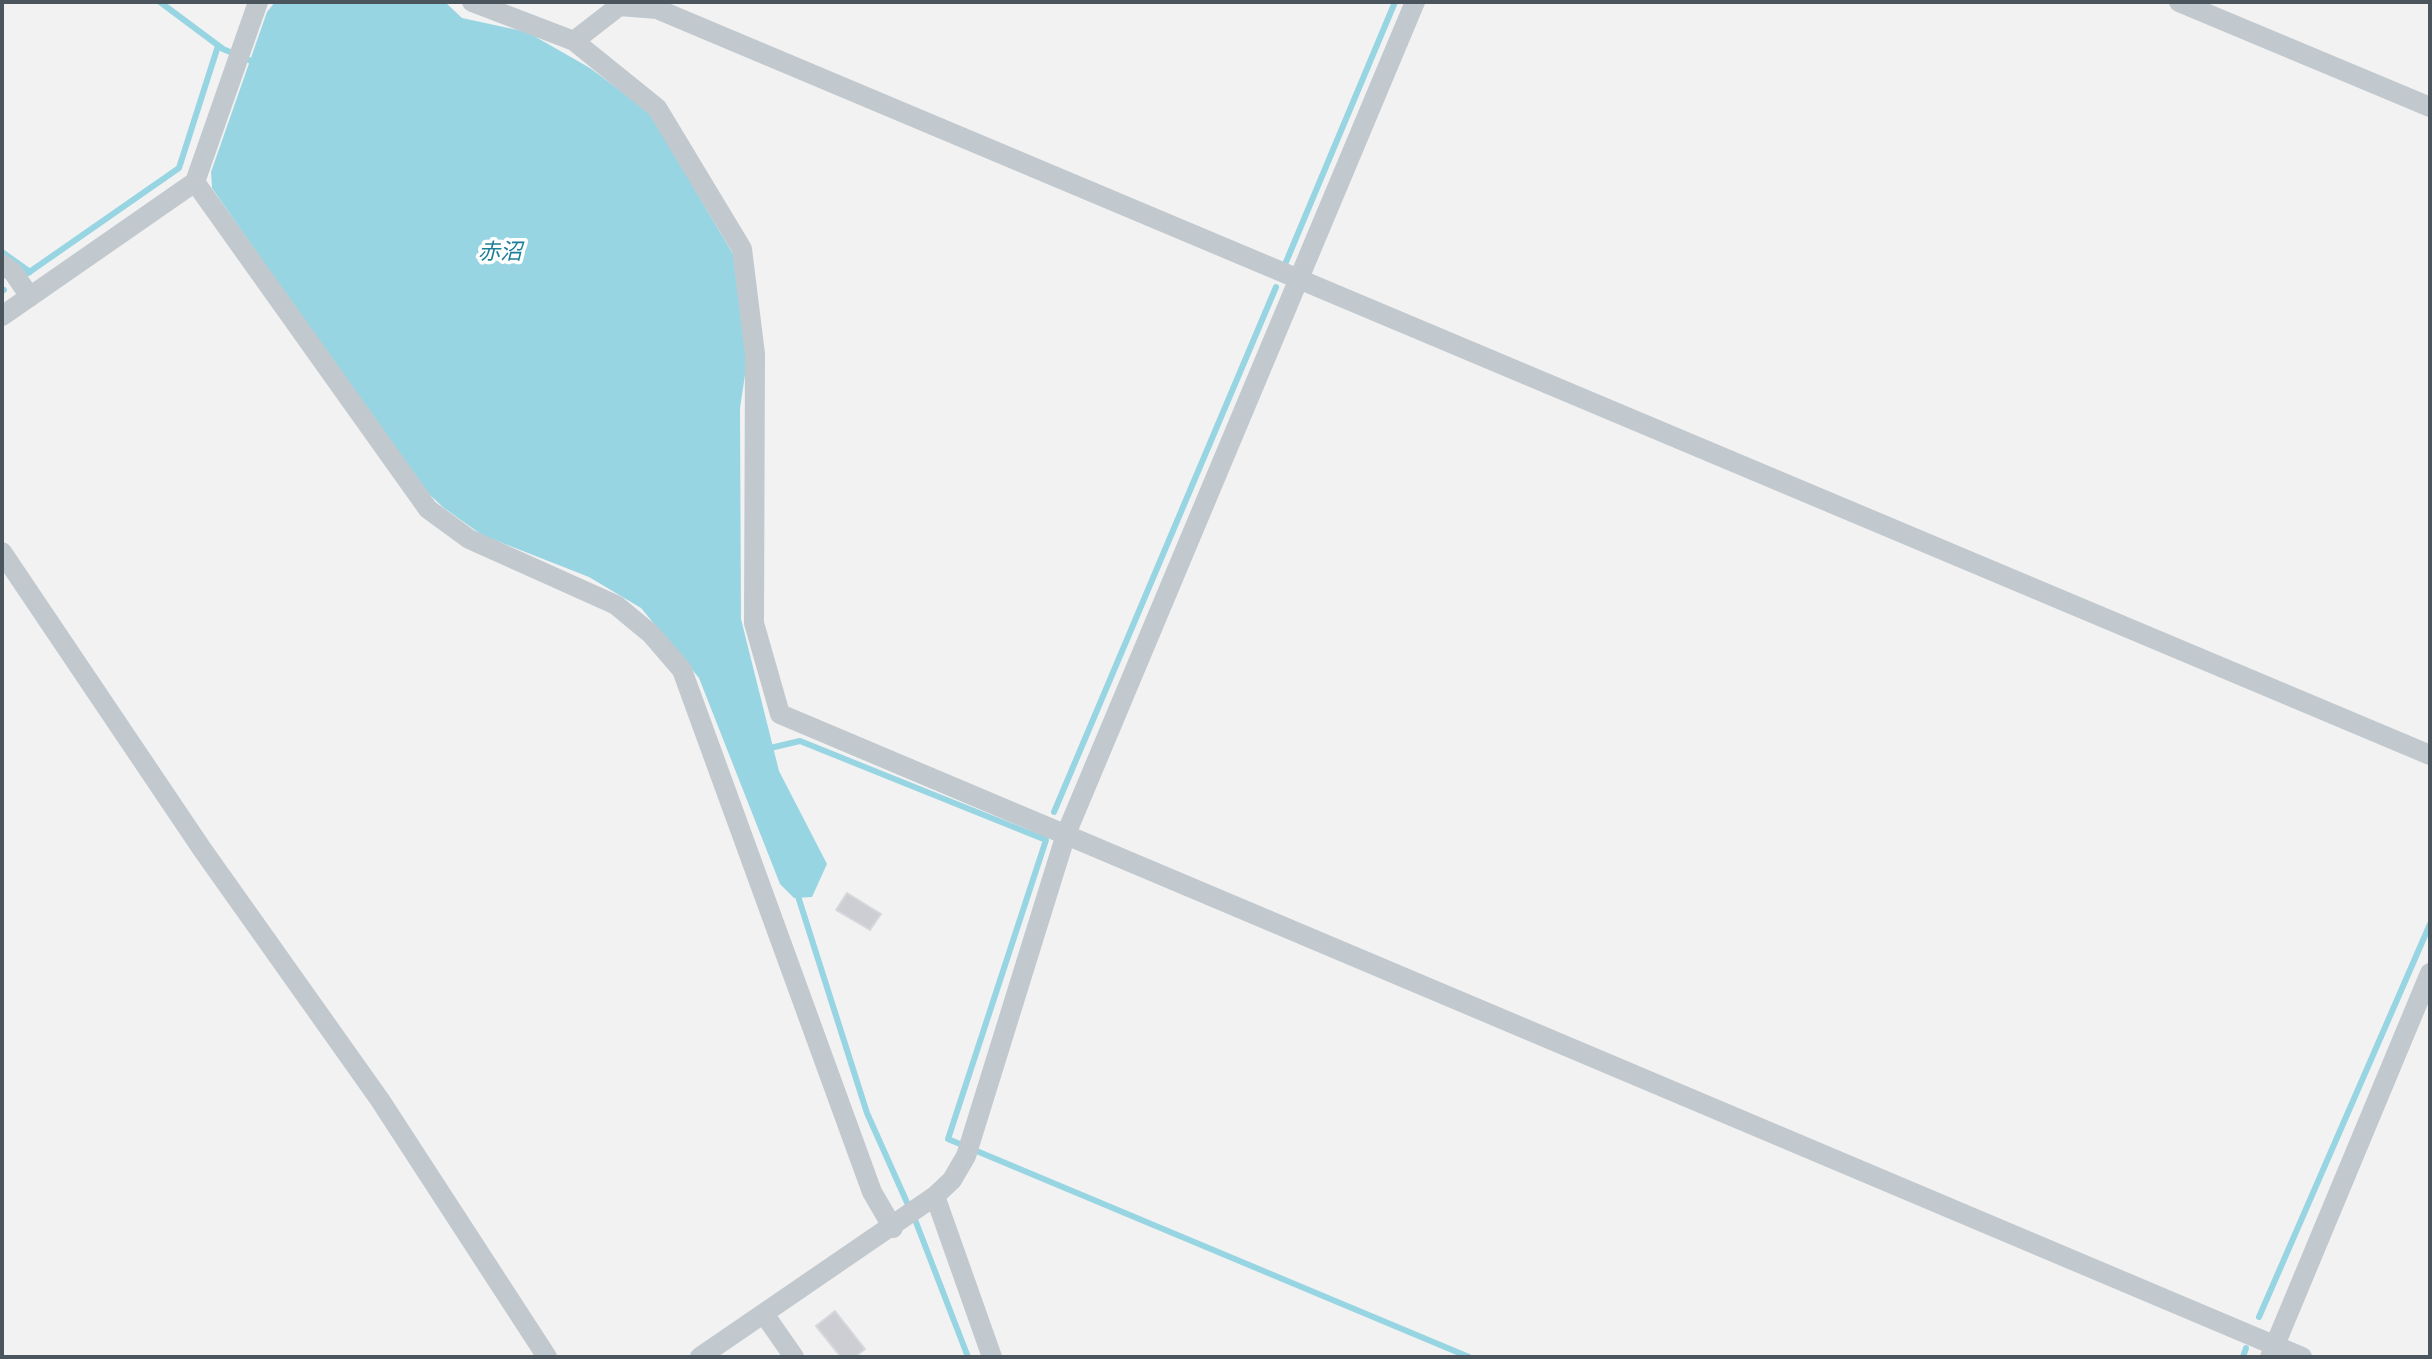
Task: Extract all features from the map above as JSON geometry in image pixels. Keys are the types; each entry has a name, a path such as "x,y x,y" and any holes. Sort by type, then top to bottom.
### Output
{"street":[{"path":"2,316 195,182 258,2"},
{"path":"472,2 574,41 657,108 742,249 755,354 754,623 780,714 2272,1351 2302,1357"},
{"path":"700,1357 932,1199 952,1180 969,1150 1066,834 1415,2"},
{"path":"2179,2 2430,107"},
{"path":"574,41 619,6 657,9 2430,755"},
{"path":"195,182 428,509 469,539 616,605 651,634 682,670 872,1192 899,1223"},
{"path":"2,264 13,272 30,297"},
{"path":"2,552 202,849 380,1100 547,1357"},
{"path":"2272,1351 2430,973"},
{"path":"932,1199 992,1357"},
{"path":"764,1314 794,1357"}],"water":[{"name":"赤沼","path":"275,2 445,2 462,18 527,32 590,68 649,112 733,254 747,362 740,408 741,619 779,771 827,864 812,897 794,898 780,884 699,678 641,608 589,577 482,535 444,508 417,483 212,188 211,172 267,12"}],"building":[{"path":"847,893 881,914 870,930 836,910"},
{"path":"835,1311 865,1349 855,1357 841,1357 816,1326"}],"waterway":[{"path":"160,2 223,49 258,64"},
{"path":"1286,262 1395,2"},
{"path":"28,273 179,168 218,46"},
{"path":"2,252 30,272"},
{"path":"1054,812 1276,287"},
{"path":"766,749 800,741 1046,840 948,1139 1469,1357"},
{"path":"796,890 867,1113 909,1207"},
{"path":"2259,1317 2430,924"},
{"path":"914,1217 968,1357"},
{"path":"2243,1357 2246,1348"}]}
